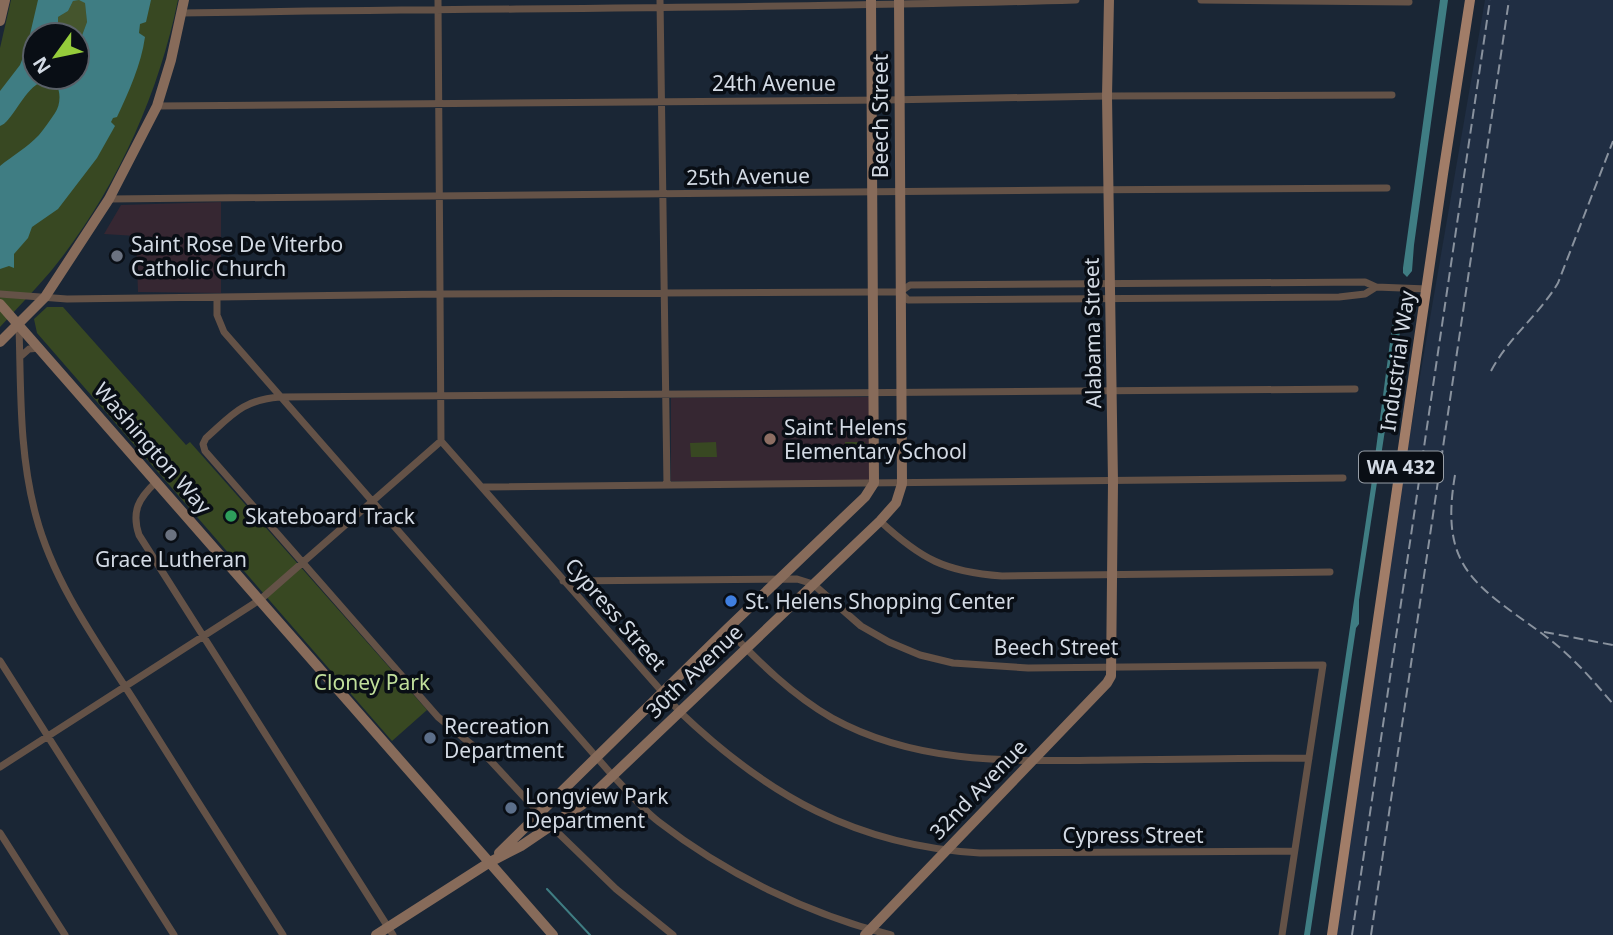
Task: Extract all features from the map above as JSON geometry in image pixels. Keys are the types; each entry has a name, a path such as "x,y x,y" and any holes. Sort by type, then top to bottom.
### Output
{"main road":[{"name":"Industrial Way","path":"1332,935 1471,0"}],"street":[{"path":"0,21 5,0"},
{"path":"0,342 45,297 109,200 157,106 171,60 184,0"},
{"path":"181,13 438,4 1076,0"},
{"name":"Alabama Street","path":"1109,0 1107,96 1113,482 1112,667"},
{"path":"1200,0 1409,2"},
{"name":"Beech Street","path":"871,3 874,483"},
{"name":"Beech Street","path":"899,3 902,484"},
{"path":"0,766 261,599 441,441 438,4"},
{"path":"660,4 667,485"},
{"name":"24th Avenue","path":"157,106 1392,95"},
{"name":"25th Avenue","path":"109,200 439,194 1387,188"},
{"path":"0,294 68,299 217,299 441,293 900,292 910,285 1111,282 1365,282 1376,287 1427,289"},
{"path":"900,292 908,300 1339,297 1365,293 1376,287"},
{"path":"217,299 219,324 280,397 596,757 657,820 713,860 757,884 868,932 891,935"},
{"name":"Washington Way","path":"0,304 553,935"},
{"path":"19,323 25,464 36,518 65,589 283,935"},
{"path":"20,357 29,349 40,348"},
{"path":"673,935 616,889 551,826 488,758 438,717 205,451 203,444 206,438 245,405 260,399 280,397 1356,388"},
{"name":"Cypress Street","path":"441,441 680,712 752,775 785,796 859,829 945,851 1294,851"},
{"path":"482,487 1343,478"},
{"path":"156,482 140,497 137,504 136,525 145,546 391,931"},
{"name":"30th Avenue","path":"490,862 865,497 874,483"},
{"name":"30th Avenue","path":"376,935 391,931 490,862 522,846 583,804 880,521 896,503 902,484"},
{"path":"880,521 906,546 935,562 969,573 1002,576 1330,572"},
{"path":"564,581 797,579 813,584"},
{"name":"Beech Street","path":"813,584 861,626 889,642 920,656 953,663 987,667 1323,665 1309,758"},
{"path":"727,629 798,695 833,718 911,749 943,756 1032,761 1309,758 1282,935"},
{"path":"0,662 174,935"},
{"name":"32nd Avenue","path":"868,932 1107,683 1112,667"},
{"path":"0,833 65,935"}],"shaded area":[{"path":"38,0 79,0 73,1 68,11 58,17 58,21 33,21"},
{"path":"79,0 151,0 146,22 140,24 139,33 145,37 141,58 117,117 111,122 115,126 97,158 58,209 32,227 28,238 14,254 14,268 9,266 0,269 0,166 39,135 58,108 58,91 91,91 91,21 87,21 85,3"},
{"path":"1440,0 1448,0 1412,271 1407,277 1403,268"},
{"path":"1485,0 1613,0 1613,935 1333,935 1382,596"},
{"path":"73,1 85,2 87,21 58,21 58,17 68,11"},
{"path":"21,62 21,91 30,91 0,126 0,91"},
{"path":"221,202 221,293 138,292 136,236 104,234 121,205"},
{"path":"1403,301 1406,316 1400,332 1359,600 1359,624 1356,628 1310,935 1304,935 1371,487 1392,327"},
{"name":"Saint Helens Elementary School","path":"870,397 870,481 671,481 671,398"}],"green space":[{"path":"11,0 178,0 159,72 146,108 114,177 74,241 51,271 0,327 0,48"},
{"name":"Cloney Park","path":"47,307 63,307 186,445 190,442 427,710 392,741 37,333 34,319"},
{"path":"716,442 717,457 691,457 690,443"},
{"path":"845,442 865,442 866,461 845,461"}],"waterway":[{"path":"547,889 590,935"}],"railway":[{"path":"1352,935 1490,0"},
{"path":"1371,935 1509,0"},
{"path":"1491,371 1506,347 1558,283 1613,141"},
{"path":"1455,475 1451,507 1453,533 1458,554 1468,572 1499,602 1563,651 1613,704"},
{"path":"1544,632 1613,645"}],"place":[{"name":"Saint Rose De Viterbo Catholic Church","path":"117,256"},
{"name":"Saint Helens Elementary School","path":"770,439"},
{"name":"Skateboard Track","path":"231,516"},
{"name":"Grace Lutheran","path":"171,535"},
{"name":"St. Helens Shopping Center","path":"731,601"},
{"name":"Recreation Department","path":"430,738"},
{"name":"Longview Park Department","path":"511,808"}]}
